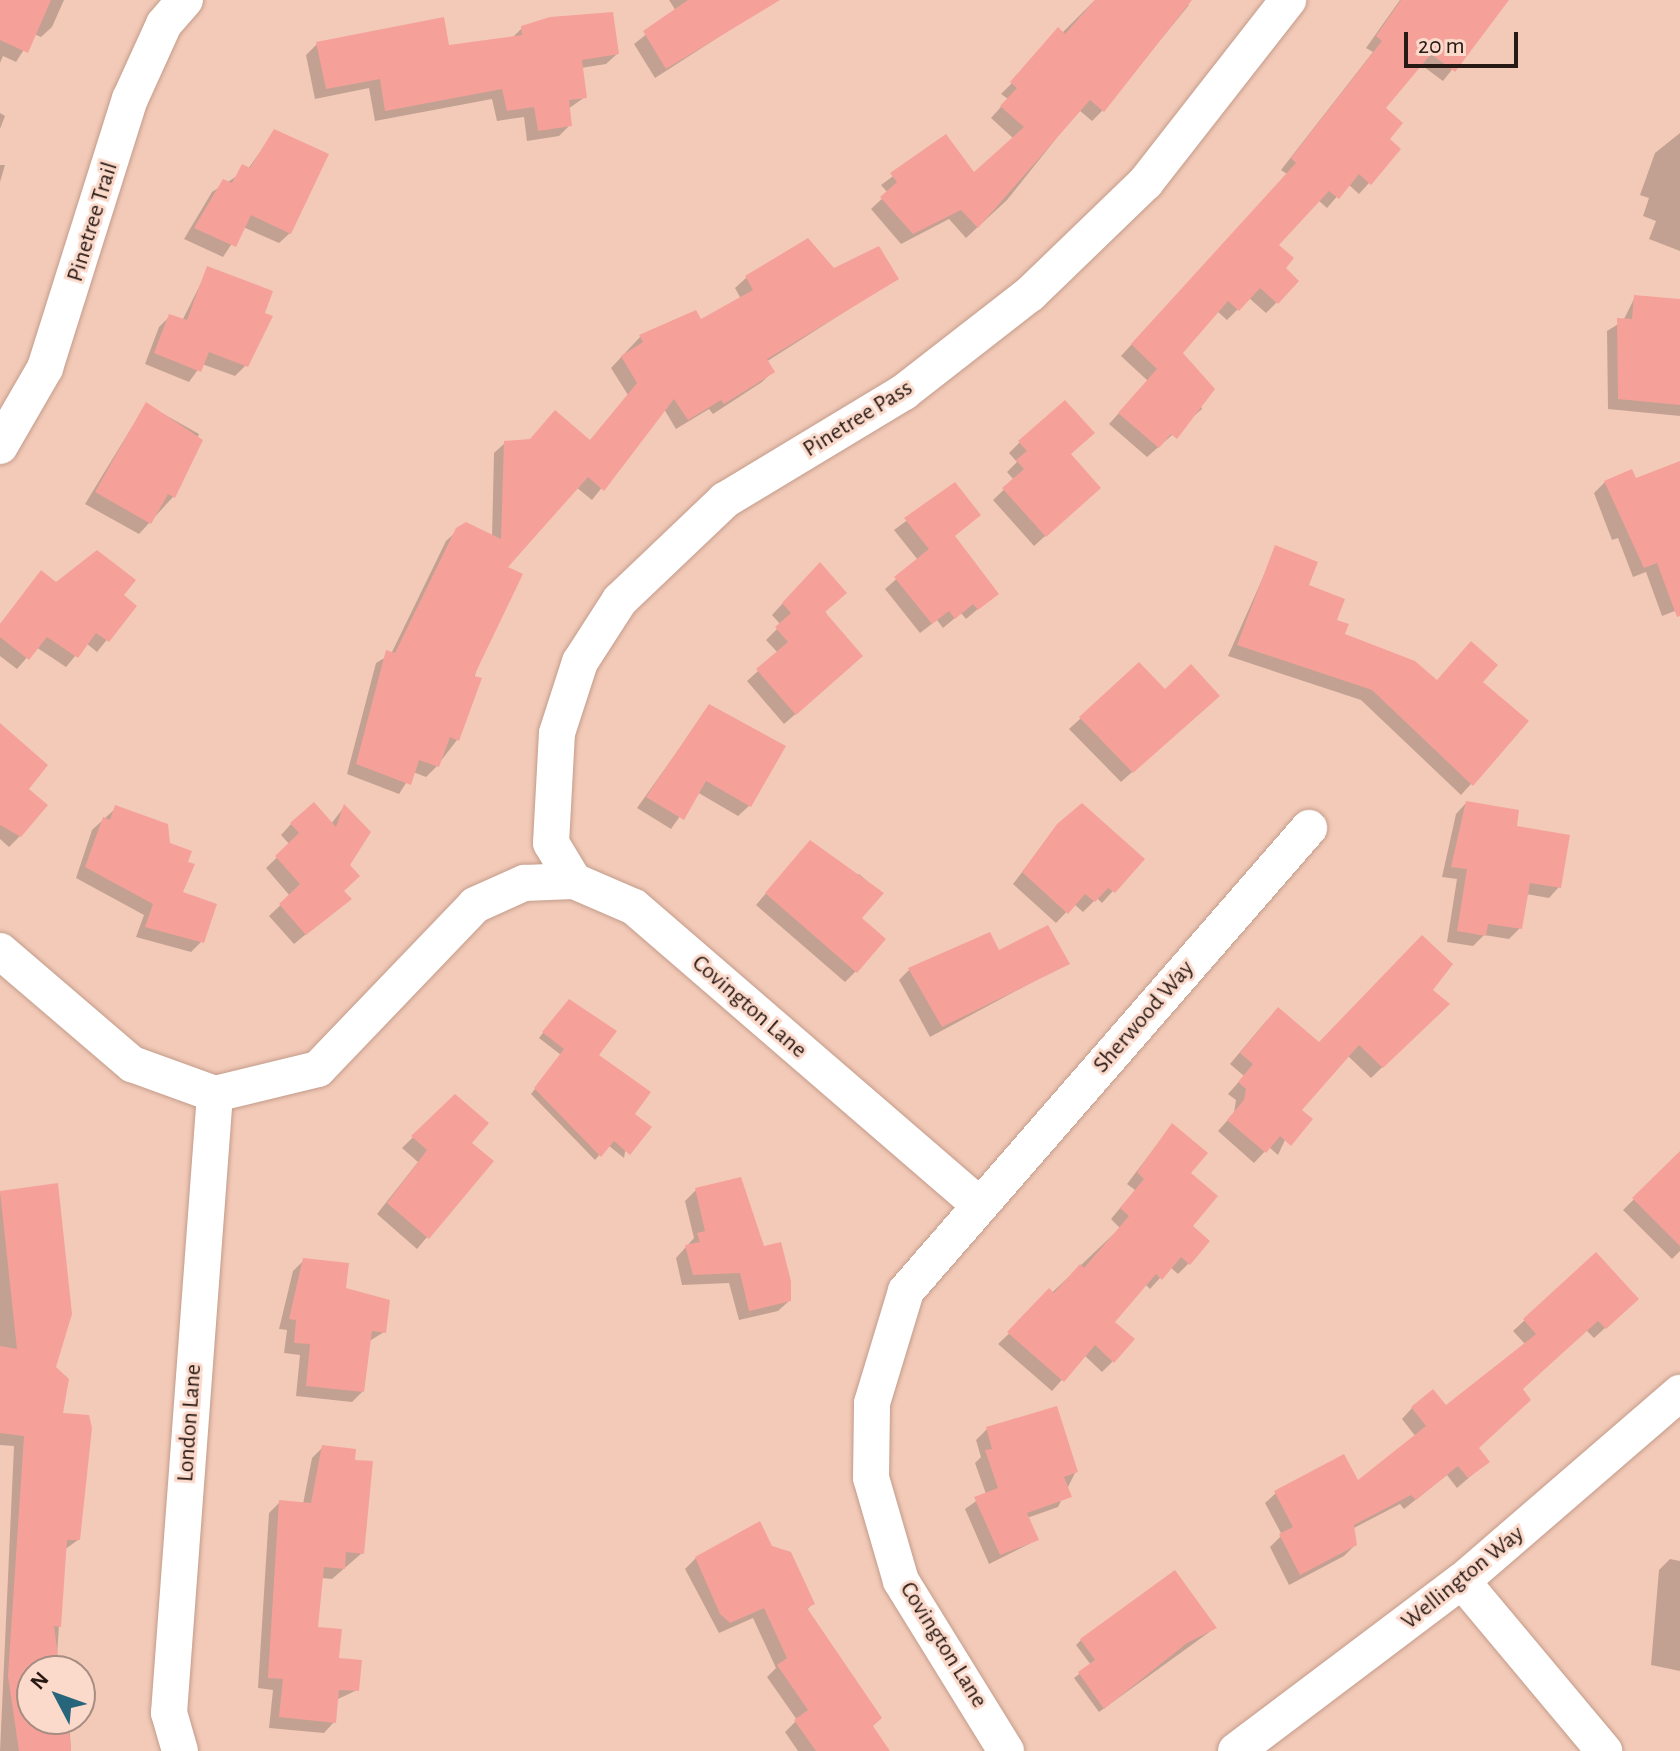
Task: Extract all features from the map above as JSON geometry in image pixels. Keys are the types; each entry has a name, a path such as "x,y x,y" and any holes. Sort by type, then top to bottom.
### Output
{"street":[{"name":"Pinetree Trail","path":"0,446 45,368 130,99 164,24 185,0"},
{"name":"Pinetree Pass","path":"574,881 551,843 557,733 580,662 620,600 725,500 904,392 1030,294 1146,182 1288,0"},
{"name":"Sherwood Way","path":"979,1205 1309,828"},
{"name":"Covington Lane","path":"215,1094 318,1069 475,905 524,883 574,881 634,907 979,1205 906,1291 872,1403 871,1478 901,1581 1006,1751"},
{"path":"0,951 132,1064 215,1094"},
{"name":"London Lane","path":"180,1751 169,1713 215,1094"},
{"name":"Wellington Way","path":"1236,1751 1462,1581 1680,1393"},
{"path":"1462,1581 1604,1751"}],"building":[{"path":"0,0 51,0 28,53 0,40"},
{"path":"688,0 780,0 666,69 643,31"},
{"path":"1095,0 1192,0 1104,112 1090,100 978,228 961,210 913,234 880,197 897,182 890,173 946,134 974,172 1024,127 1000,106 1017,88 1010,82 1058,27 1065,34"},
{"path":"1401,0 1509,0 1455,72 1431,54 1386,108 1403,123 1390,139 1401,149 1371,185 1359,174 1339,199 1329,191 1279,245 1294,258 1286,268 1299,281 1278,304 1260,288 1239,311 1228,301 1183,353 1215,389 1177,439 1171,434 1159,448 1118,413 1157,369 1131,344 1296,163 1291,158 1382,41 1376,36"},
{"path":"613,12 619,54 582,60 587,98 569,100 572,126 538,131 534,107 507,111 502,89 385,111 380,79 326,89 316,42 444,17 449,45 522,35 521,26 550,17"},
{"path":"274,129 329,154 291,234 251,215 236,247 194,228 223,179 232,183 242,164 250,168"},
{"path":"808,238 834,268 879,246 899,279 767,359 775,372 724,404 721,400 688,420 674,399 604,491 588,477 508,567 523,574 474,676 482,678 459,741 450,737 439,767 419,760 411,785 356,764 386,650 395,653 456,528 466,522 501,539 504,441 530,439 555,410 590,440 637,383 621,356 643,342 639,335 696,310 701,319 753,290 745,276"},
{"path":"207,266 273,291 265,313 273,316 248,367 209,352 201,372 154,353 169,314 187,320"},
{"path":"1634,295 1680,299 1680,405 1618,399 1617,318 1632,319"},
{"path":"1065,400 1095,433 1071,454 1101,488 1046,537 1002,488 1024,469 1016,460 1027,451 1018,441"},
{"path":"146,402 203,440 175,498 168,494 151,524 95,492"},
{"path":"1680,461 1680,616 1677,617 1657,563 1644,568 1604,481 1632,469 1636,478"},
{"path":"955,482 981,515 955,536 999,594 978,610 973,604 955,619 949,611 932,624 894,577 929,549 904,518"},
{"path":"1275,545 1318,562 1309,585 1345,599 1337,620 1349,624 1345,634 1415,661 1437,680 1471,641 1498,665 1483,682 1529,721 1473,786 1372,690 1237,645"},
{"path":"97,550 136,580 124,595 137,606 109,642 96,633 78,658 47,637 29,660 0,637 0,624 41,570 56,582"},
{"path":"820,562 847,593 825,612 863,656 796,715 756,669 788,642 775,627 791,613 782,603"},
{"path":"1139,662 1165,689 1191,664 1220,696 1133,773 1079,717"},
{"path":"709,704 786,746 751,807 706,781 684,820 646,797"},
{"path":"0,723 48,765 29,789 48,805 21,837 0,825"},
{"path":"1466,801 1519,810 1517,826 1570,835 1561,888 1530,883 1522,929 1488,924 1486,936 1457,931 1467,869 1451,867"},
{"path":"314,802 336,827 344,804 371,832 350,865 360,876 344,891 352,899 306,935 279,904 300,884 275,856 299,833 290,823"},
{"path":"1082,803 1145,859 1115,893 1108,888 1095,902 1085,894 1068,914 1022,872 1057,824"},
{"path":"115,805 168,824 170,843 192,851 188,862 195,864 183,892 217,904 204,943 145,927 153,904 85,867 103,817 110,820"},
{"path":"810,840 884,893 862,918 886,939 857,973 765,893"},
{"path":"1048,925 1070,964 942,1027 908,968 990,932 999,950"},
{"path":"1422,935 1453,964 1433,990 1450,1004 1383,1068 1359,1045 1302,1110 1313,1119 1291,1146 1280,1136 1266,1153 1227,1120 1244,1100 1246,1089 1238,1082 1253,1064 1240,1053 1278,1007 1319,1042"},
{"path":"569,999 617,1031 599,1055 651,1092 635,1114 652,1127 630,1155 614,1141 601,1157 534,1088 564,1049 542,1032"},
{"path":"455,1094 489,1123 472,1143 494,1161 429,1239 387,1203 427,1150 411,1136"},
{"path":"1172,1123 1208,1153 1191,1173 1218,1196 1193,1226 1210,1241 1190,1265 1181,1257 1162,1280 1156,1274 1115,1322 1135,1339 1114,1363 1095,1345 1064,1382 1007,1332 1049,1288 1054,1293 1080,1264 1084,1268 1129,1216 1120,1208 1144,1179 1137,1172"},
{"path":"1680,1151 1680,1246 1632,1198"},
{"path":"741,1177 764,1246 781,1242 791,1281 791,1301 749,1311 740,1273 693,1275 685,1245 700,1242 697,1233 705,1231 695,1188"},
{"path":"58,1183 72,1314 56,1367 69,1379 63,1413 89,1415 92,1428 80,1540 67,1540 61,1627 54,1626 58,1655 16,1655 16,1731 8,1676 24,1436 0,1433 0,1346 17,1349 0,1191"},
{"path":"1596,1252 1639,1299 1606,1329 1598,1321 1523,1389 1531,1400 1479,1448 1490,1462 1468,1478 1458,1466 1416,1500 1411,1495 1354,1525 1357,1545 1300,1575 1279,1534 1293,1527 1274,1491 1344,1454 1358,1480 1426,1426 1411,1407 1433,1389 1446,1405 1536,1334 1523,1319"},
{"path":"303,1258 349,1263 346,1288 390,1300 386,1333 372,1331 364,1392 306,1386 310,1344 294,1343 296,1320 289,1319"},
{"path":"1057,1406 1078,1472 1064,1477 1072,1497 1027,1513 1039,1540 1000,1555 974,1497 998,1488 985,1450 992,1449 986,1427"},
{"path":"322,1445 356,1449 355,1460 373,1461 364,1554 346,1552 345,1569 324,1567 318,1627 342,1629 339,1658 362,1660 359,1691 339,1690 336,1723 279,1717 283,1679 268,1678 279,1500 311,1503"},
{"path":"760,1521 772,1546 791,1552 815,1604 807,1608 882,1718 873,1726 890,1751 816,1751 794,1720 808,1710 777,1665 787,1658 764,1608 730,1623 720,1614 695,1557"},
{"path":"1175,1570 1217,1628 1187,1643 1104,1709 1078,1672 1095,1660 1080,1639"},
{"path":"17,1735 70,1735 71,1751 19,1751"}]}
